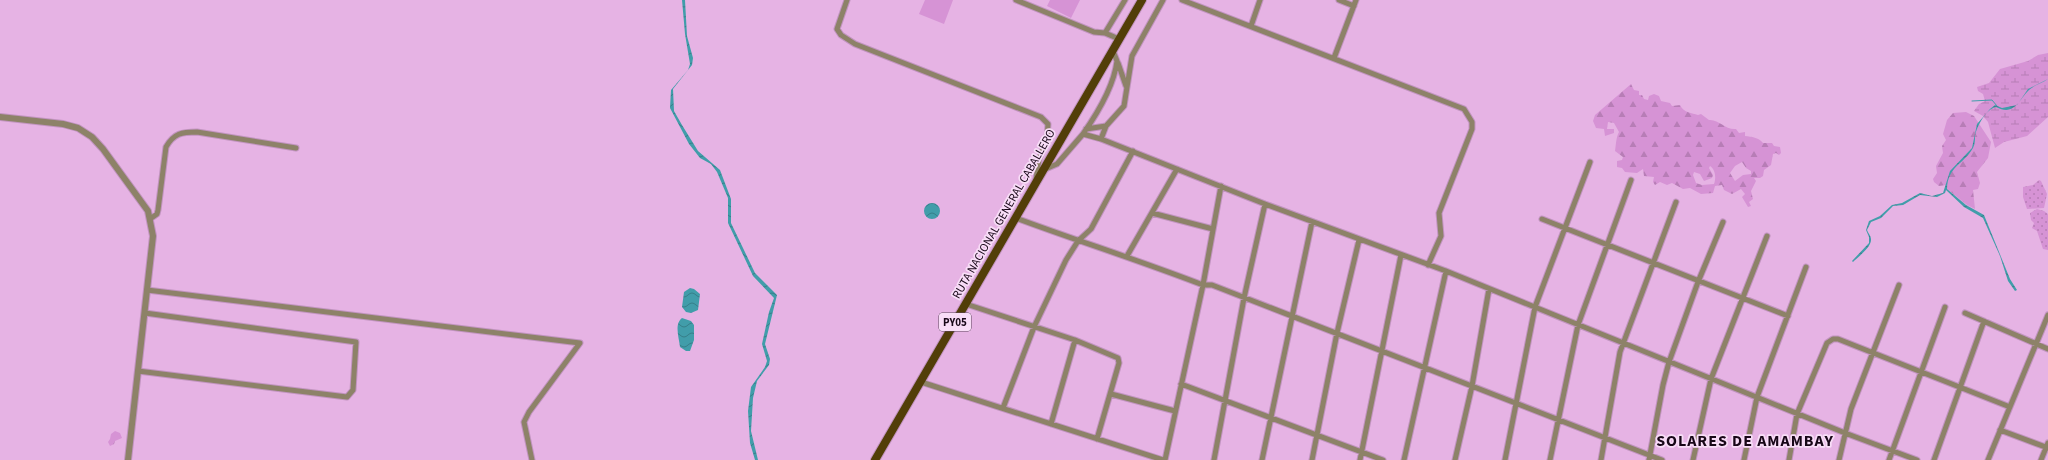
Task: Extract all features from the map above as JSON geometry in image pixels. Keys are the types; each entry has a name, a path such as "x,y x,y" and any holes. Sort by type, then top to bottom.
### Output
{"highway":[{"name":"RUTA NACIONAL GENERAL CABALLERO","path":"875,460 1142,0"}],"street":[{"path":"847,0 837,29 841,35 855,44 1041,117 1048,124 1048,139 1039,159 1035,184"},
{"path":"1016,0 1094,32 1105,33 1119,40"},
{"path":"1105,33 1125,0"},
{"path":"1101,139 1106,126 1124,106 1132,56 1163,0"},
{"path":"1182,0 1464,109 1471,118 1472,129 1439,213 1440,236 1428,265"},
{"path":"1251,26 1260,0"},
{"path":"1339,0 1354,6"},
{"path":"1334,58 1356,0"},
{"path":"1113,51 1127,88"},
{"path":"1043,170 1057,164 1083,134 1105,97 1117,61"},
{"path":"0,117 63,124 78,128 92,137 103,149 148,211 153,236 128,460"},
{"path":"1086,129 1106,126"},
{"path":"150,219 157,214 158,210 166,147 172,138 181,133 197,132 296,148"},
{"path":"1083,134 1133,151 1265,204 1446,272 1797,414 1917,460"},
{"path":"1003,408 1034,327 1066,260 1078,241 1090,229 1133,151"},
{"path":"1506,460 1535,308 1590,162"},
{"path":"1127,256 1177,169"},
{"path":"1550,460 1578,325 1632,180"},
{"path":"921,382 1164,460 1203,285 1221,186"},
{"path":"1601,460 1624,344 1676,202"},
{"path":"1214,460 1244,298 1265,204"},
{"path":"1152,213 1213,229"},
{"path":"1016,218 1078,241 1127,256 1203,285 1212,285 1558,419 1649,458 1662,460"},
{"path":"1542,219 1788,316"},
{"path":"1262,460 1312,222"},
{"path":"1649,458 1669,362 1698,281 1723,222"},
{"path":"1693,460 1711,379 1768,236"},
{"path":"1312,460 1337,333 1359,240"},
{"path":"1360,460 1401,255"},
{"path":"1744,460 1756,397 1806,267"},
{"path":"1404,460 1446,272"},
{"path":"1839,460 1851,409 1899,285"},
{"path":"1455,460 1472,386 1489,289"},
{"path":"147,290 580,343 533,405 524,422 532,460"},
{"path":"966,304 1075,340 1118,358 1119,363 1111,394 1096,439"},
{"path":"1889,460 1944,307"},
{"path":"138,371 347,397 353,390 356,342 145,313"},
{"path":"1965,313 2048,348"},
{"path":"1988,460 2048,315"},
{"path":"1934,460 1984,321"},
{"path":"1789,460 1797,414 1827,343 1833,339 1838,338 1872,353 1960,385 2010,407"},
{"path":"1050,424 1075,340"},
{"path":"1181,384 1271,416 1383,460"},
{"path":"1111,394 1175,411"},
{"path":"2000,430 2047,446 2041,460"}],"green space":[{"path":"925,0 953,0 944,24 919,14"},
{"path":"1050,0 1080,0 1071,18 1047,6"},
{"path":"2048,53 2048,117 2027,136 2004,142 1995,148 1988,122 1983,116 1974,111 1979,104 1985,101 1983,94 1978,91 1977,87 1989,83 2000,69 2028,61 2038,55"},
{"path":"1631,84 1634,90 1639,91 1639,95 1642,95 1644,99 1648,100 1649,96 1654,94 1659,96 1661,101 1670,103 1672,106 1680,105 1688,112 1698,115 1701,114 1709,120 1716,121 1732,129 1736,129 1739,133 1745,132 1745,136 1757,138 1763,143 1772,143 1774,146 1780,147 1781,153 1779,155 1776,153 1773,154 1771,165 1764,170 1763,176 1760,178 1754,178 1756,181 1751,191 1753,199 1749,202 1751,206 1748,207 1742,197 1745,194 1741,189 1732,194 1724,190 1722,185 1715,186 1713,193 1701,194 1690,188 1683,189 1672,183 1667,185 1660,182 1655,185 1653,182 1654,177 1644,176 1643,169 1637,173 1625,172 1622,168 1617,167 1617,161 1622,160 1623,157 1615,151 1619,132 1614,123 1608,122 1607,129 1614,129 1614,133 1605,136 1604,129 1596,128 1593,121 1595,115","holes":["1742,162 1746,168 1751,171 1751,174 1743,175 1735,181 1730,173 1735,166","1710,166 1715,175 1714,184 1702,185 1696,183 1693,175 1694,172 1700,174 1704,181 1712,178 1713,175 1709,168"]},
{"path":"1966,112 1974,116 1991,142 1988,158 1977,172 1980,183 1978,189 1973,190 1975,209 1967,205 1947,189 1946,185 1939,186 1933,179 1937,173 1936,166 1943,153 1942,146 1946,140 1943,134 1947,120 1953,113"},
{"path":"2039,180 2041,181 2047,194 2044,208 2027,209 2023,197 2023,187 2033,185"},
{"path":"2037,209 2048,214 2048,250 2043,249 2037,231 2032,228 2034,223 2031,220 2030,213"},
{"path":"115,431 120,433 122,438 115,441 114,444 110,446 108,442 111,434"}],"water":[{"path":"682,0 685,0 687,36 693,58 692,65 673,89 674,111 698,151 720,170 731,199 731,223 755,273 777,295 765,344 770,359 769,365 757,381 753,398 751,431 758,460 755,460 750,443 748,411 751,387 765,367 767,361 762,344 769,312 774,298 753,276 728,223 728,198 717,172 711,164 700,158 689,144 670,108 671,90 688,70 690,64 685,34"},
{"path":"2048,79 2031,88 2019,102 2028,89"},
{"path":"1995,105 2002,108 2016,105 2008,110 2002,110 1996,107 1992,108 1987,113"},
{"path":"1984,116 1976,132 1975,144 1973,148 1953,170 1948,181 1947,189 1966,205 1984,215 2010,279 2017,290 2015,291 2008,281 2000,256 1983,218 1964,207 1946,190 1945,193 1937,197 1920,195 1903,205 1893,206 1881,218 1871,222 1867,230 1871,238 1871,242 1861,255 1853,262 1852,261 1869,243 1869,237 1866,230 1869,221 1880,216 1892,205 1902,203 1920,193 1932,196 1943,193 1950,171 1972,148 1977,124"},
{"path":"929,203 935,203 940,208 938,217 935,219 929,219 924,214 924,208"},
{"path":"690,288 694,289 700,294 698,310 691,313 686,312 682,307 684,292"},
{"path":"682,318 691,321 694,325 694,340 690,351 686,351 680,347 678,324"}],"waterway":[{"path":"1972,101 1992,100 1997,106"}],"district":[{"name":"SOLARES DE AMAMBAY","path":"1745,441"}]}
